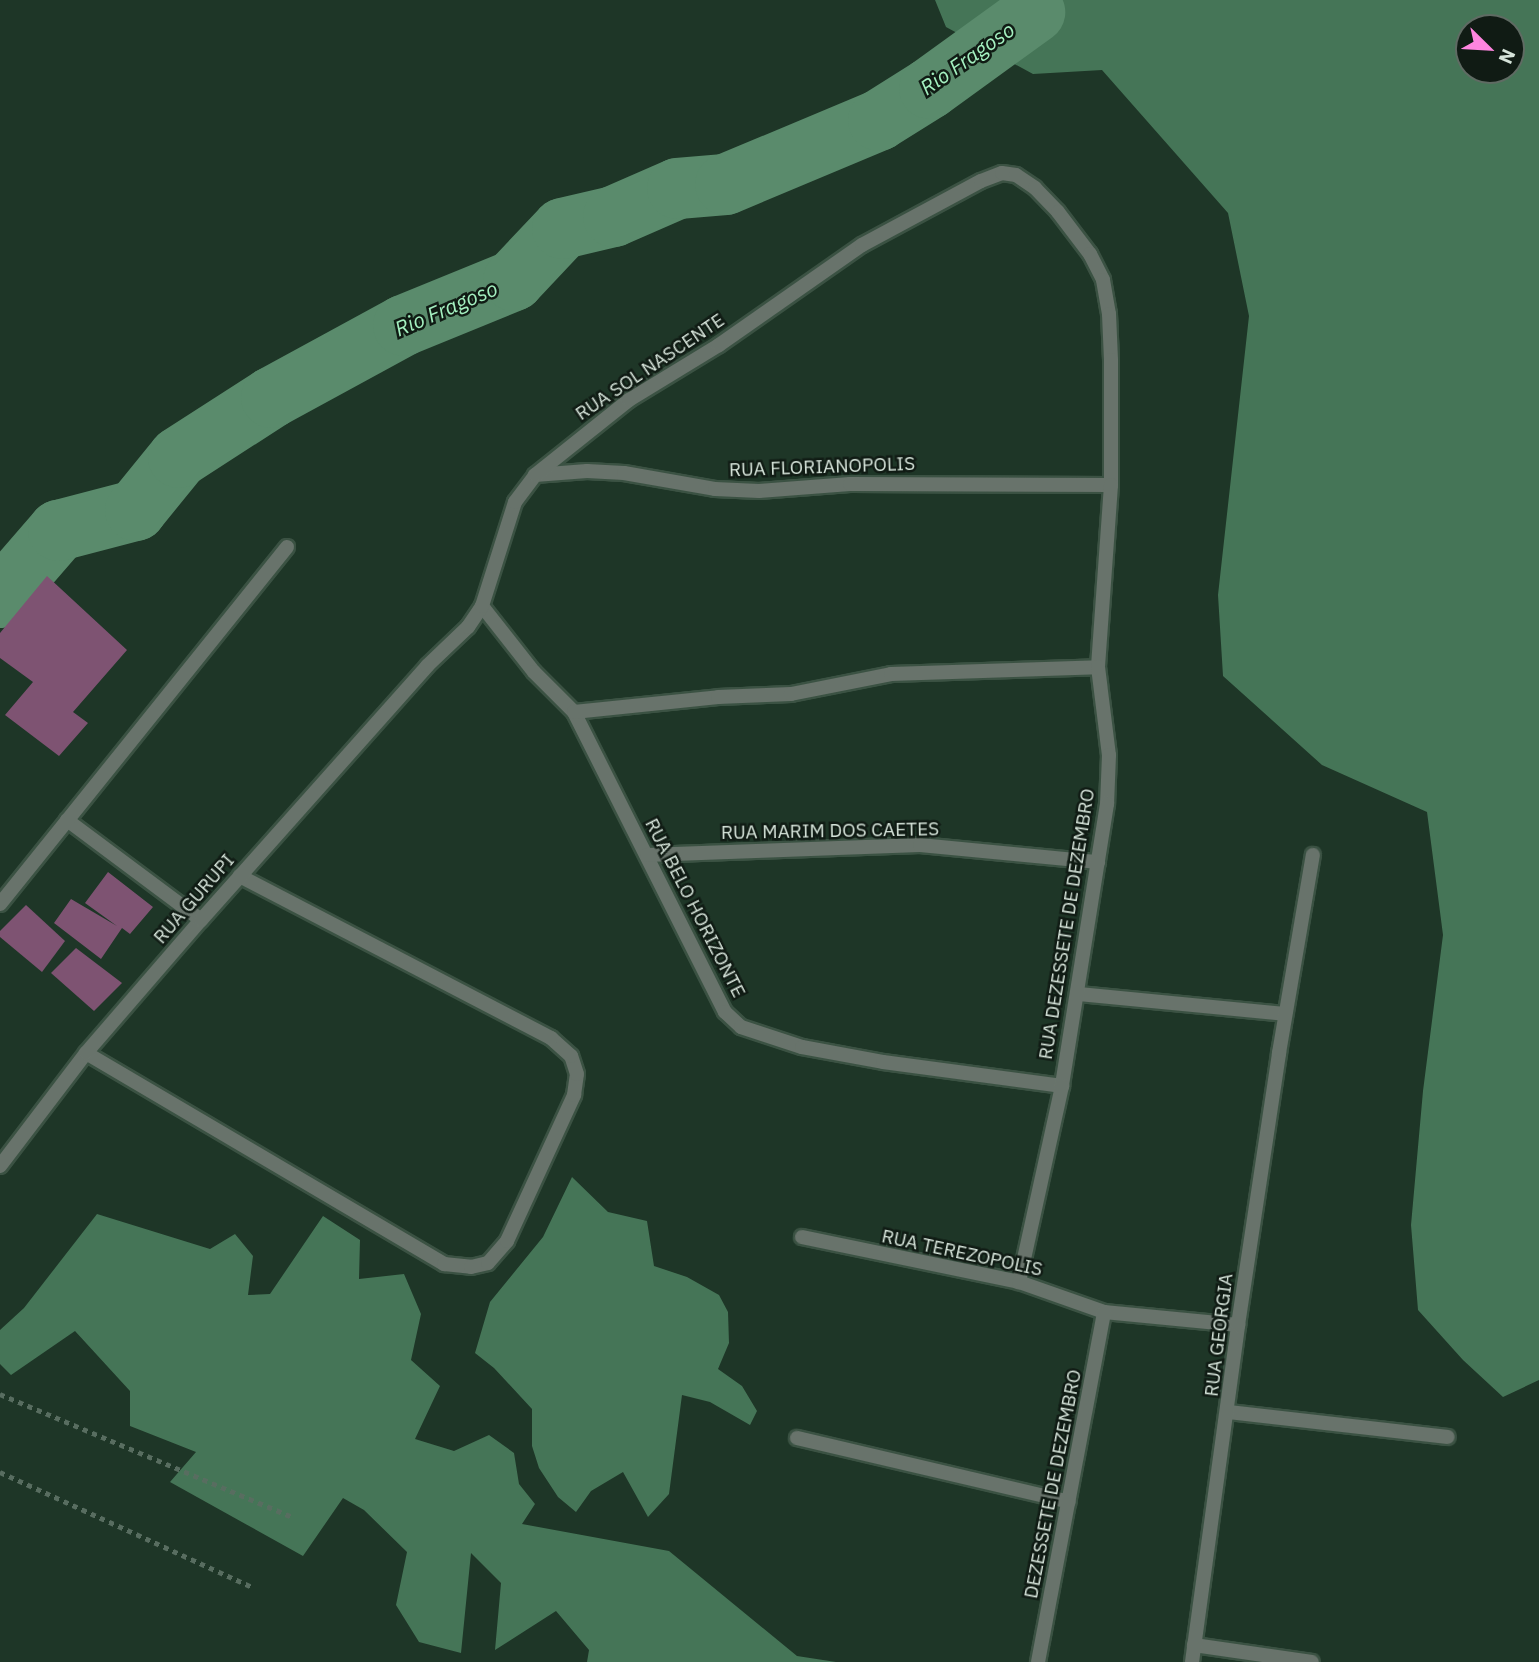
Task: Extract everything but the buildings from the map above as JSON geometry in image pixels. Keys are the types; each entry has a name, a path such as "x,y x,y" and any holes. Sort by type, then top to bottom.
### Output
{"street":[{"name":"RUA DEZESSETE DE DEZEMBRO","path":"981,181 1002,173 1016,175 1035,187 1090,254 1103,281 1109,314 1111,360 1111,485 1098,667 1109,755 1107,804 1062,1086 1019,1282"},
{"name":"RUA SOL NASCENTE","path":"427,666 468,627 482,606 515,502 535,475 629,400 719,345 862,245 981,181"},
{"name":"RUA FLORIANOPOLIS","path":"535,475 587,471 624,473 715,489 759,491 850,484 1111,485"},
{"path":"0,904 287,547"},
{"name":"RUA BELO HORIZONTE","path":"482,606 534,672 574,712 726,1012 741,1027 802,1047 883,1062 1062,1086"},
{"name":"RUA GURUPI","path":"0,1166 86,1053 427,666"},
{"path":"574,712 791,694 891,674 1098,667"},
{"path":"67,820 201,920"},
{"name":"RUA MARIM DOS CAETES","path":"647,855 920,845 1098,862"},
{"name":"RUA GEORGIA","path":"1192,1662 1238,1325 1285,1014 1313,855"},
{"path":"86,1053 444,1264 471,1267 488,1262 507,1241 574,1095 577,1074 572,1056 551,1038 240,876"},
{"path":"1078,994 1285,1014"},
{"name":"RUA TEREZOPOLIS","path":"802,1237 1019,1282 1104,1312 1238,1325"},
{"name":"DEZESSETE DE DEZEMBRO","path":"1038,1662 1104,1312"},
{"path":"1228,1412 1448,1437"},
{"path":"796,1438 1069,1502"},
{"path":"1194,1645 1312,1662"}],"path":[{"path":"0,1394 292,1517"},
{"path":"0,1472 254,1588"}],"green space":[{"path":"935,0 1539,0 1539,1380 1503,1397 1463,1360 1418,1310 1411,1225 1423,1091 1443,935 1427,812 1322,765 1223,676 1218,595 1249,316 1228,213 1102,70 1033,74 946,27"},
{"path":"572,1177 608,1212 647,1221 654,1266 687,1277 719,1295 728,1312 729,1343 718,1369 742,1386 757,1411 750,1425 710,1402 682,1395 669,1494 648,1517 623,1472 591,1491 576,1512 558,1497 539,1468 532,1446 532,1409 494,1368 475,1353 490,1302 543,1237"},
{"path":"97,1214 210,1249 235,1234 253,1256 248,1295 270,1294 323,1216 360,1240 359,1279 404,1274 421,1314 411,1360 440,1386 415,1439 454,1451 489,1435 514,1453 519,1484 535,1504 522,1524 669,1551 797,1656 836,1662 587,1662 589,1650 556,1611 495,1650 501,1583 471,1553 461,1653 419,1642 396,1605 407,1552 364,1510 343,1498 303,1556 170,1482 196,1452 130,1426 130,1391 75,1331 11,1375 0,1364 0,1330 24,1308"}],"waterway":[{"name":"Rio Fragoso","path":"0,597 58,530 135,510 178,457 271,397 403,325 513,280 562,228 613,216 677,188 725,184 878,120 929,88 1034,12"}]}
